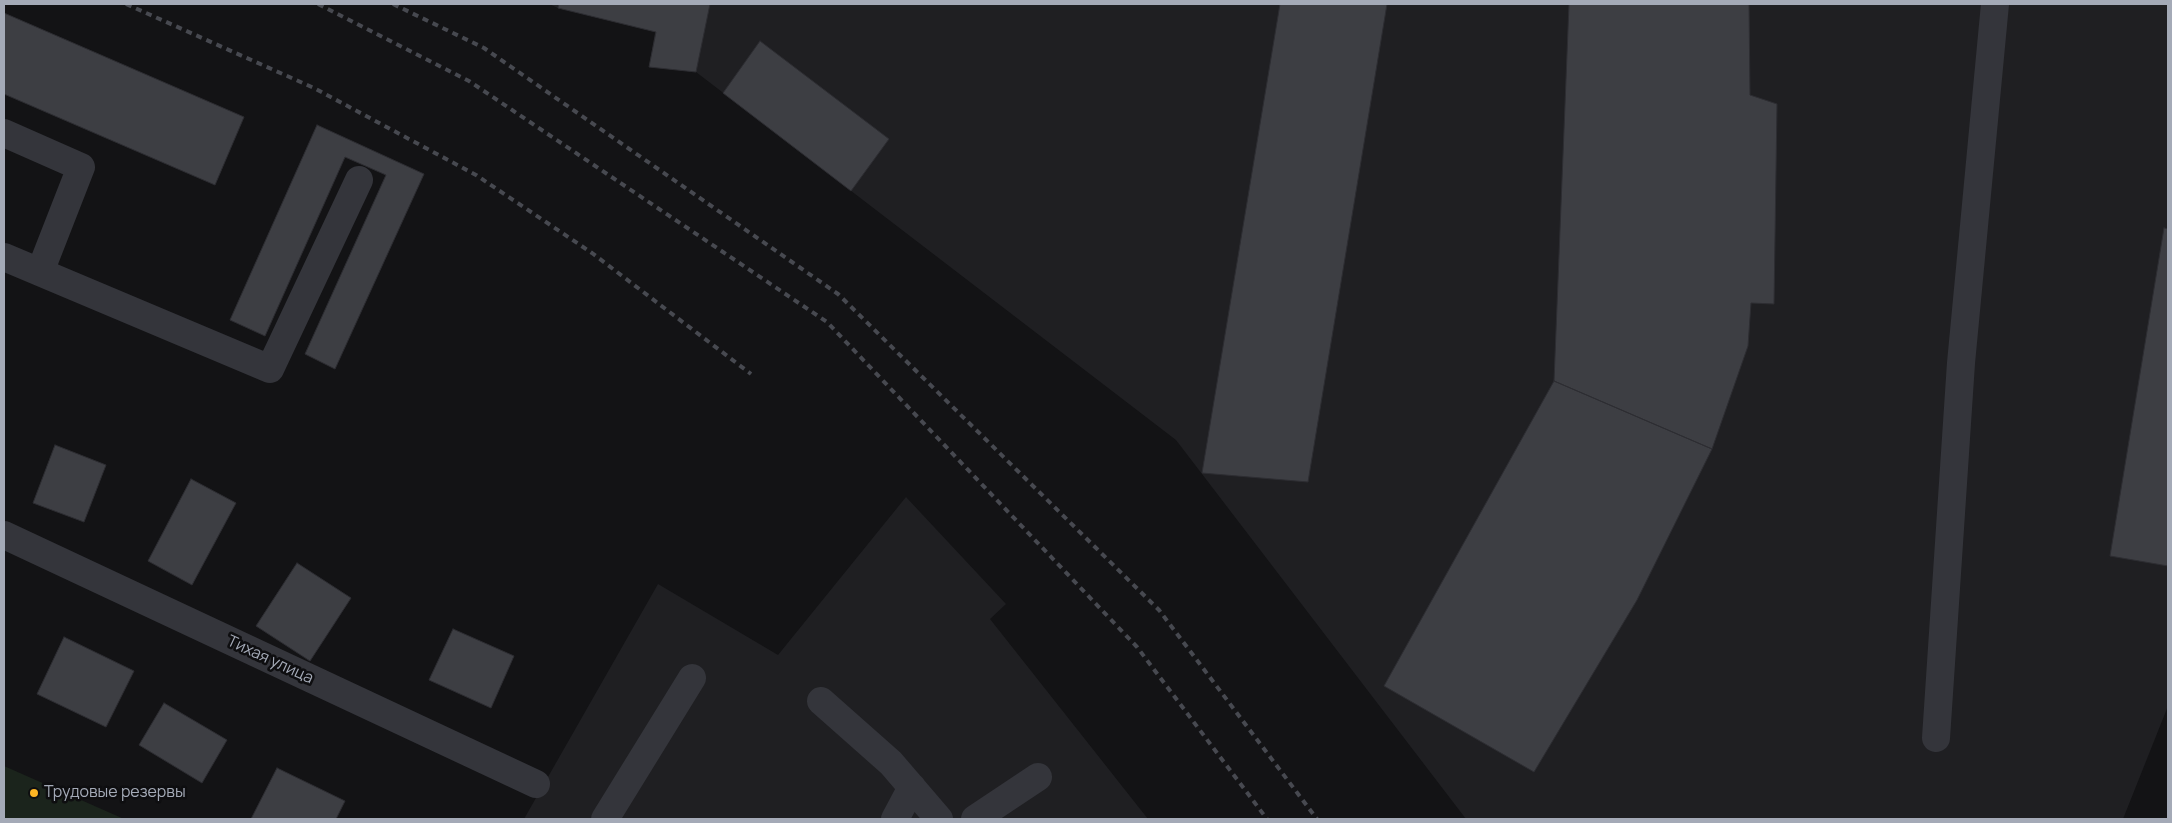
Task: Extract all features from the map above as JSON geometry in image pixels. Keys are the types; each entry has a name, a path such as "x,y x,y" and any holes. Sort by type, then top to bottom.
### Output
{"street":[{"path":"1936,738 1961,363 1995,4"},
{"path":"4,133 81,167 40,272"},
{"path":"4,257 270,369 359,180"},
{"name":"Тихая улица","path":"4,535 536,784"},
{"path":"605,819 692,678"},
{"path":"821,701 891,763 939,819"},
{"path":"975,819 1038,777"},
{"path":"895,819 912,787"}],"shaded area":[{"path":"549,4 2168,4 2168,706 2123,819 1466,819 1176,440 696,72 649,67 655,32 558,8"},
{"path":"906,497 1006,604 990,619 1148,819 524,819 658,584 778,655"},
{"name":"Трудовые резервы","path":"4,766 124,819 4,819"}],"building":[{"path":"559,4 710,4 696,72 649,67 656,32 558,8"},
{"path":"1280,4 1387,4 1308,482 1202,473"},
{"path":"1569,4 1749,4 1750,95 1777,104 1774,304 1751,303 1748,346 1712,449 1554,381"},
{"path":"4,13 244,117 215,185 4,94"},
{"path":"760,41 889,139 851,191 723,93"},
{"path":"317,125 424,174 335,369 305,354 386,175 345,157 265,336 230,320"},
{"path":"2164,228 2168,229 2168,566 2110,556"},
{"path":"1554,381 1712,449 1637,600 1534,772 1384,686"},
{"path":"55,445 106,465 84,522 33,503"},
{"path":"191,479 236,503 192,585 148,561"},
{"path":"297,563 351,598 310,661 256,626"},
{"path":"453,629 514,656 491,708 429,680"},
{"path":"64,637 134,671 106,727 37,694"},
{"path":"164,703 227,740 202,783 139,745"},
{"path":"277,768 345,801 336,819 251,819"}],"railway":[{"path":"126,4 314,88 476,175 592,253 751,374"},
{"path":"318,4 469,81 827,322 1137,647 1267,819"},
{"path":"393,4 484,48 838,294 1159,610 1317,819"}],"place":[{"name":"Трудовые резервы","path":"34,793"}]}
